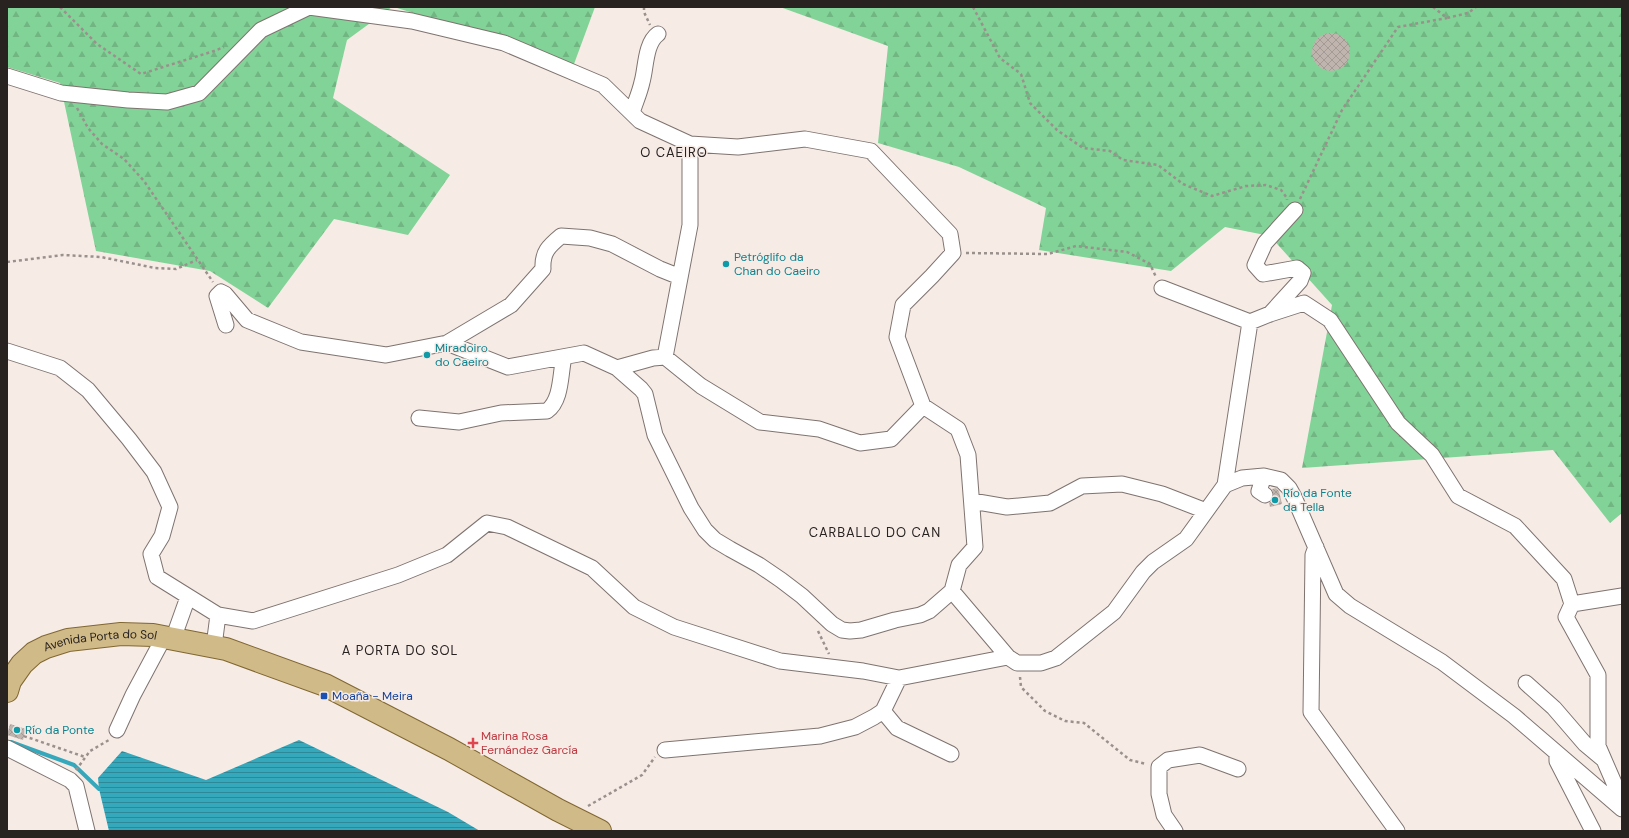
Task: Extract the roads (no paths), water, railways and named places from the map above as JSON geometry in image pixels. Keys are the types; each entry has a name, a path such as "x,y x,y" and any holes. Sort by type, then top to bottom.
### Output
{"main road":[{"name":"Avenida Porta do Sol","path":"7,691 10,681 22,664 34,653 46,647 68,640 121,634 169,638 214,646 325,685 450,749 600,831"}],"street":[{"path":"7,76 68,94 167,102 199,93 261,30 309,8 412,21 504,43 603,85 640,121 690,144 738,147 805,139 871,151 950,234 953,253 903,305 897,337 923,406 958,429 968,455 975,547 959,565 952,591 929,611 920,615 895,620 861,630 842,630 832,624 802,596 781,580 759,565 715,540 705,530 694,513 655,435 645,394 617,368 584,353 508,366 447,343"},
{"path":"632,113 643,82 647,56 654,37 658,34"},
{"path":"665,357 690,225 690,144"},
{"path":"1270,314 1300,281 1303,273 1297,268 1263,274 1255,265 1264,243 1290,206"},
{"path":"226,325 217,296 221,292 225,294 248,320 301,342 386,355 447,343 511,304 543,269 542,257 552,243 562,236 590,238 612,244 660,270 680,277"},
{"path":"1162,288 1250,322 1270,314 1304,304 1330,320 1398,423 1432,455 1458,496 1515,526 1564,579 1572,604 1566,617 1598,675 1598,746 1621,799 1621,809"},
{"path":"7,350 60,368 88,390 129,439 154,472 170,507 162,536 151,554 157,577 218,615 254,621 398,575 447,555 487,523 507,527 592,568 634,607 674,627 780,661 862,671 899,678 1013,660 1041,664 1056,658 1114,612 1143,572 1153,562 1186,539 1225,484 1250,322"},
{"path":"418,418 459,422 501,413 547,411 552,407 557,395 564,357"},
{"path":"617,368 653,358 665,357 701,386 760,422 819,430 860,443 891,439 923,406"},
{"path":"1225,484 1242,478 1264,476 1281,480 1289,488 1336,594 1350,606 1442,662 1514,716 1621,809"},
{"path":"1264,476 1259,491 1265,495"},
{"path":"972,501 1007,507 1050,503 1082,486 1122,484 1162,494 1206,511"},
{"path":"1316,547 1313,555 1311,712 1398,831"},
{"path":"952,591 1013,660"},
{"path":"1572,604 1622,596"},
{"path":"117,730 133,694 169,638 188,597"},
{"path":"214,646 218,615"},
{"path":"665,750 820,736 854,727 874,717 883,710 899,678"},
{"path":"1526,683 1554,708 1585,744 1604,760"},
{"path":"883,710 897,728 951,754"},
{"path":"7,748 70,780 76,786 87,831"},
{"path":"1557,754 1557,761 1593,831"},
{"path":"1175,831 1164,815 1159,794 1159,767 1168,760 1200,755 1238,769"}],"water":[{"path":"299,740 448,812 480,831 109,831 99,789 98,778 122,751 206,780"}],"waterway":[{"name":"Río da Ponte","path":"11,742 74,765 99,789"}],"place":[{"name":"Petróglifo da Chan do Caeiro","path":"726,264"},
{"name":"Miradoiro do Caeiro","path":"427,355"},
{"name":"Río da Fonte da Tella","path":"1275,500"},
{"name":"Moaña - Meira","path":"324,696"},
{"name":"Río da Ponte","path":"17,730"},
{"name":"Marina Rosa Fernández García","path":"473,743"}],"district":[{"name":"O CAEIRO","path":"674,152"},
{"name":"CARBALLO DO CAN","path":"875,532"},
{"name":"A PORTA DO SOL","path":"400,650"}]}
